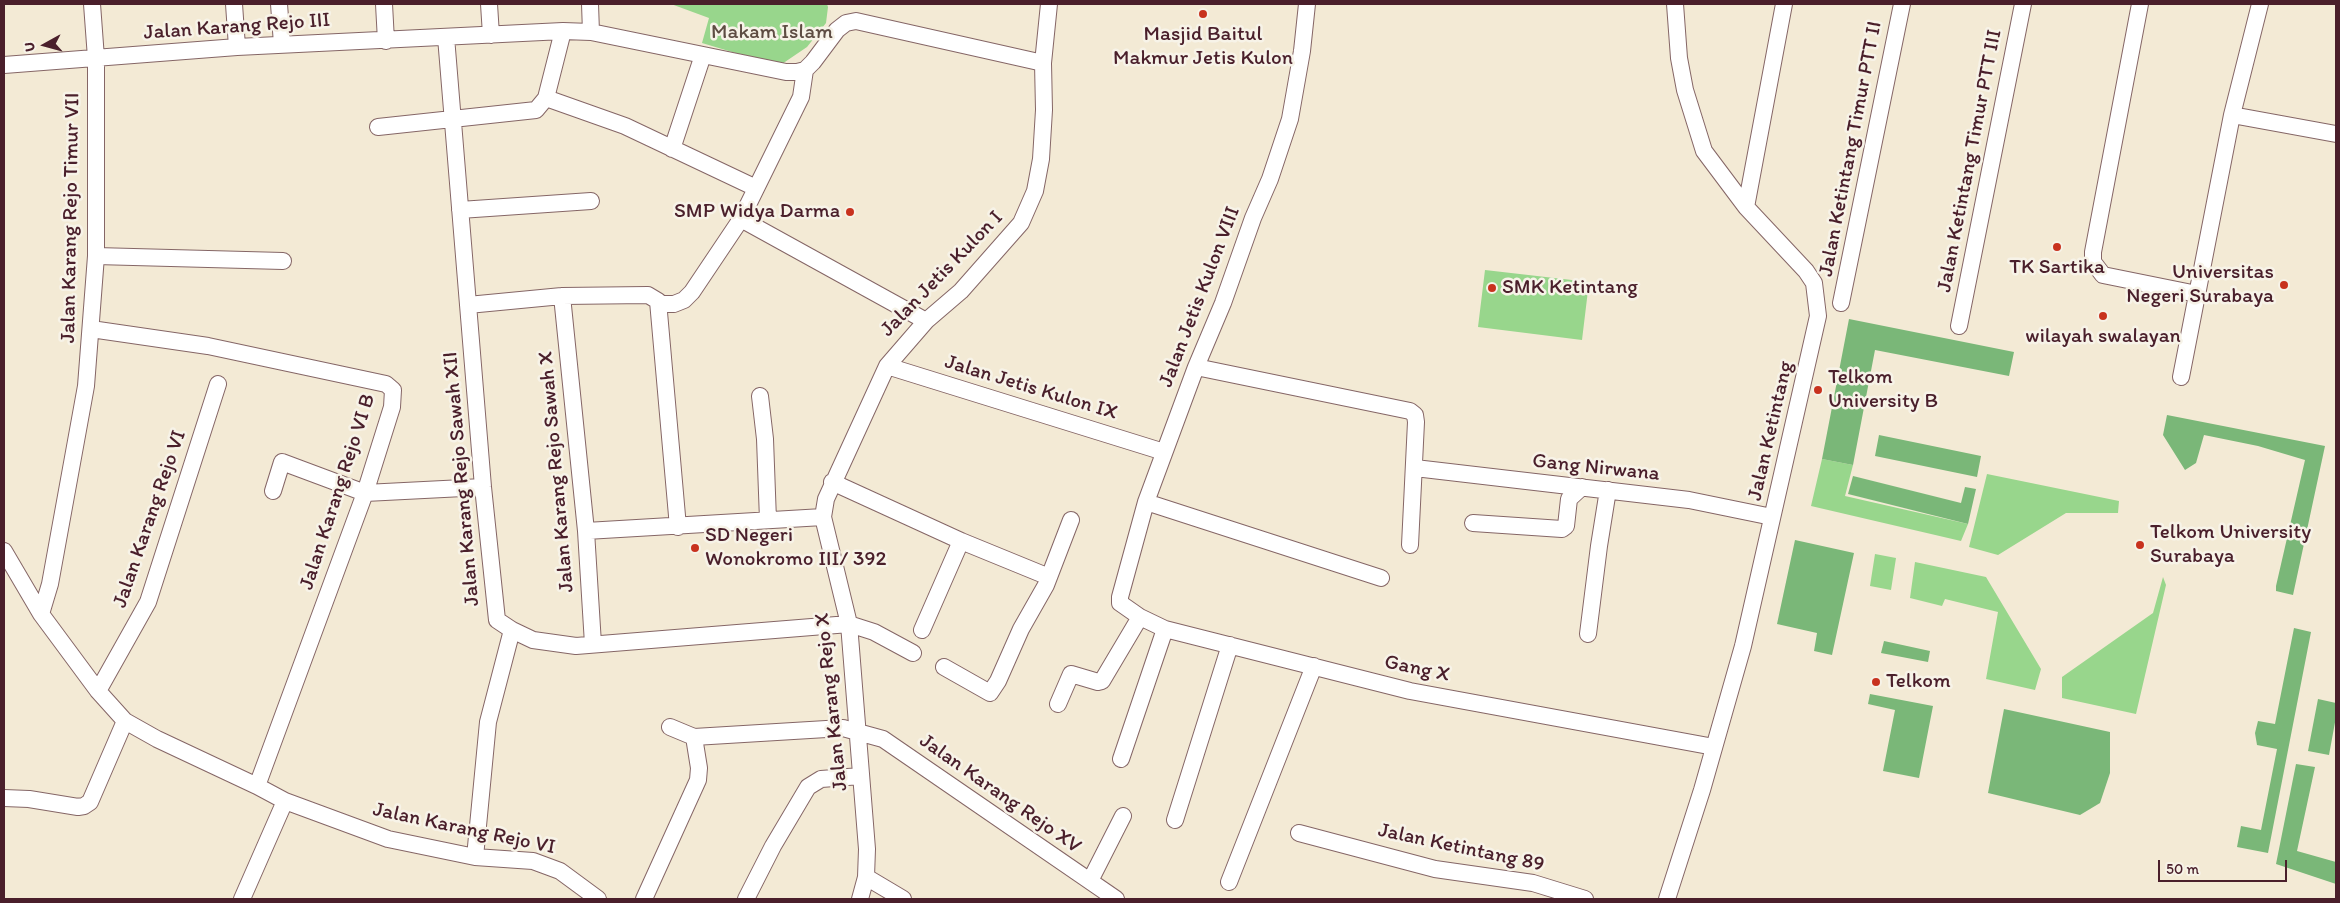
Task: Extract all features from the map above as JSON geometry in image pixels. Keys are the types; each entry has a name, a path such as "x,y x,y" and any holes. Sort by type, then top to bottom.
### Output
{"street":[{"name":"Jalan Karang Rejo Timur VII","path":"41,614 50,584 86,386 91,329 96,256 96,58 92,4"},
{"path":"234,4 237,47"},
{"path":"279,4 282,44"},
{"path":"384,4 386,40"},
{"path":"489,4 491,35"},
{"path":"590,4 591,32"},
{"name":"Jalan Jetis Kulon I","path":"886,366 926,321 961,291 1021,223 1035,191 1041,159 1044,110 1043,63 1049,4"},
{"name":"Jalan Jetis Kulon VIII","path":"1120,603 1146,502 1196,367 1270,179 1290,119 1302,51 1307,4"},
{"name":"Jalan Ketintang","path":"1667,899 1743,646 1816,334 1818,299 1814,283 1806,271 1746,206 1704,151 1685,90 1678,58 1675,4"},
{"path":"1746,206 1784,4"},
{"name":"Jalan Ketintang Timur PTT II","path":"1841,303 1902,4"},
{"name":"Jalan Ketintang Timur PTT III","path":"1959,326 2023,4"},
{"path":"2140,4 2093,252 2094,262 2103,275 2197,294"},
{"path":"2181,377 2232,115 2260,4"},
{"path":"660,304 674,304 684,300 692,292 741,219 801,97 805,70 846,23 856,21 1043,63"},
{"name":"Jalan Karang Rejo III","path":"4,65 282,44 563,31 591,32 786,72 805,70"},
{"path":"378,126 533,112 546,98 563,31"},
{"name":"Jalan Karang Rejo Sawah XII","path":"446,37 483,487 494,611 497,620 533,640 554,644 593,644 849,624"},
{"path":"672,148 703,55"},
{"path":"546,98 625,126 756,188"},
{"path":"2232,115 2336,134"},
{"path":"460,210 591,201"},
{"path":"741,219 926,321"},
{"path":"96,256 283,261"},
{"path":"468,305 562,296 648,295 660,304 678,527"},
{"name":"Jalan Karang Rejo Sawah X","path":"562,296 586,531 593,644"},
{"name":"Jalan Karang Rejo VI B","path":"91,329 208,346 386,384 393,390 394,400 365,492 257,786"},
{"path":"586,531 822,517 832,482 886,366"},
{"name":"Jalan Jetis Kulon IX","path":"886,366 1164,452"},
{"path":"1196,367 1410,411 1414,415 1416,422 1410,545"},
{"name":"Jalan Karang Rejo VI","path":"98,691 148,602 218,384"},
{"path":"760,396 765,439 768,520"},
{"path":"273,491 282,462 365,492 483,487"},
{"name":"Gang Nirwana","path":"1415,468 1690,500 1772,517"},
{"path":"832,482 961,541 1048,577"},
{"path":"1473,523 1562,529 1566,526 1569,500 1582,487"},
{"path":"1588,634 1608,490"},
{"path":"1146,502 1381,578"},
{"name":"Jalan Karang Rejo X","path":"822,517 849,624 867,849 866,877 860,899"},
{"path":"944,667 990,693 998,681 1021,629 1048,577 1071,520"},
{"path":"922,630 961,541"},
{"name":"Jalan Karang Rejo VI","path":"4,551 41,614 98,691 125,721 157,739 257,786 279,813 475,857 533,861 560,871 598,899"},
{"name":"Gang X","path":"1120,603 1165,629 1410,691 1714,747"},
{"path":"1058,704 1072,674 1101,682 1140,616"},
{"path":"849,624 874,632 913,653"},
{"path":"1121,759 1165,629"},
{"path":"475,857 488,722 512,630"},
{"path":"1174,820 1230,645"},
{"path":"1229,882 1314,666"},
{"path":"4,798 84,806 90,802 125,721"},
{"path":"644,899 698,780 699,768 694,737 670,726"},
{"name":"Jalan Karang Rejo XV","path":"694,737 843,728 882,739 1116,899"},
{"path":"746,899 773,846 808,786 821,779 861,776"},
{"path":"242,899 279,813"},
{"path":"1090,881 1123,816"},
{"name":"Jalan Ketintang 89","path":"1299,832 1435,869 1533,884 1586,899"},
{"path":"866,877 903,899"}],"green space":[{"name":"Makam Islam","path":"671,4 827,4 828,7 826,23 807,47 779,66 702,43 709,18"},
{"path":"1485,270 1589,282 1582,340 1478,327"},
{"path":"1849,319 2014,352 2009,376 1875,350 1853,465 1822,459"},
{"path":"2167,415 2325,446 2293,595 2276,591 2276,586 2305,460 2258,446 2204,435 2196,463 2185,470 2163,435"},
{"path":"1879,435 1981,456 1977,477 1875,456"},
{"path":"1822,459 1853,465 1845,496 1968,524 1961,541 1811,506"},
{"path":"1987,474 2119,501 2118,513 2066,513 1998,555 1969,547"},
{"path":"1853,476 1961,503 1965,487 1976,489 1968,524 1848,494"},
{"path":"1795,540 1854,553 1832,655 1814,651 1817,633 1777,624"},
{"path":"1875,554 1896,558 1891,590 1870,586"},
{"path":"1915,562 1986,577 2041,669 2035,690 1986,679 1998,612 1945,599 1942,606 1910,598"},
{"path":"2163,577 2166,585 2136,714 2062,698 2062,677 2153,613"},
{"path":"2294,628 2311,632 2268,853 2237,847 2241,826 2261,830 2277,749 2257,745 2255,733 2258,721 2275,724"},
{"path":"1884,641 1930,651 1928,662 1881,653"},
{"path":"1870,694 1933,706 1919,778 1883,771 1895,710 1868,704"},
{"path":"2318,699 2336,703 2336,717 2329,755 2308,751"},
{"path":"2004,709 2110,732 2110,773 2100,803 2080,815 1988,793"},
{"path":"2296,764 2315,767 2297,851 2336,862 2336,884 2276,864"}],"place":[{"name":"Masjid Baitul Makmur Jetis Kulon","path":"1203,14"},
{"name":"SMP Widya Darma","path":"850,212"},
{"name":"TK Sartika","path":"2057,247"},
{"name":"Universitas Negeri Surabaya","path":"2284,285"},
{"name":"SMK Ketintang","path":"1492,288"},
{"name":"wilayah swalayan","path":"2103,316"},
{"name":"Telkom University B","path":"1818,390"},
{"name":"Telkom University Surabaya","path":"2140,545"},
{"name":"SD Negeri Wonokromo III/ 392","path":"695,548"},
{"name":"Telkom","path":"1876,682"}]}
